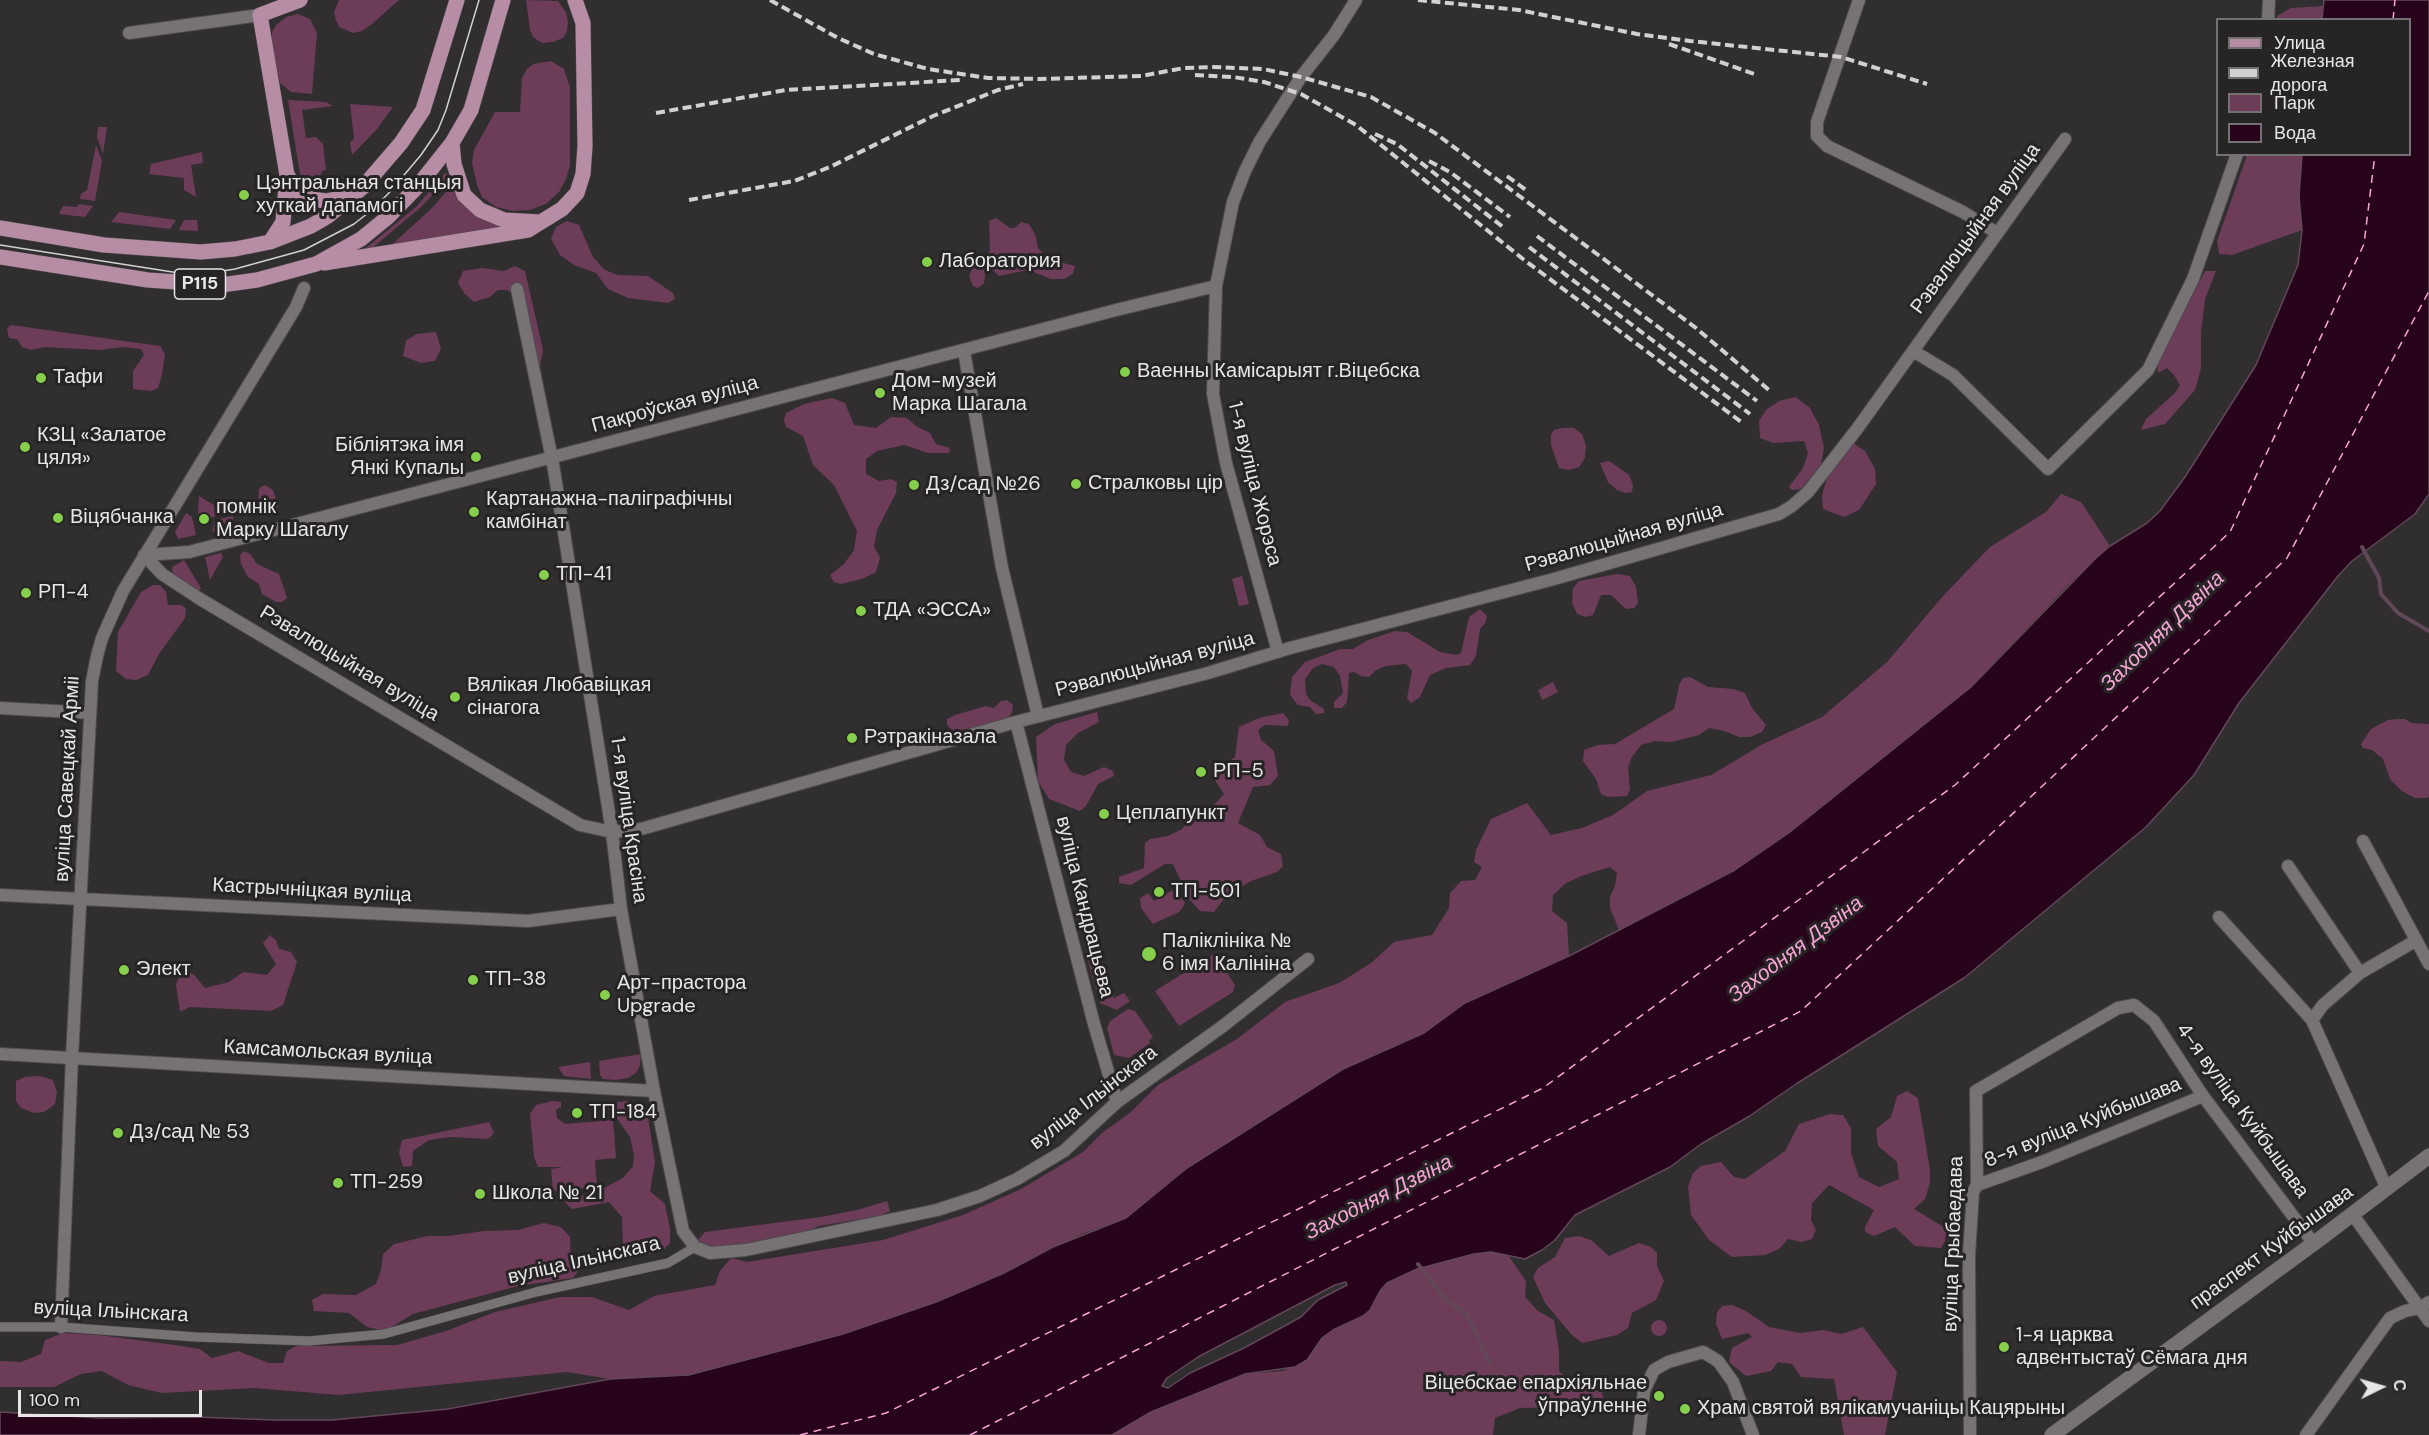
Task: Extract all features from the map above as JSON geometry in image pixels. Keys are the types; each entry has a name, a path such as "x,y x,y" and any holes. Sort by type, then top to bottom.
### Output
{"main road":[{"path":"270,242 283,222 287,175 260,15 300,0"},
{"name":"Р115","path":"0,228 104,245 201,252 235,249 270,242 310,226 328,216 359,191 401,143 423,110 458,0"},
{"path":"346,254 388,217 417,187 452,143 471,110 503,0"},
{"path":"346,254 528,230 562,209 577,193 584,174 586,77 584,33 579,6 575,0"},
{"path":"452,143 454,164 464,195 480,210 504,220 543,222"},
{"path":"287,175 299,193 317,200 326,201 359,191"},
{"name":"Р115","path":"0,257 100,274 183,284 230,284 257,280 346,254"}],"street":[{"name":"1-я вуліца Жорэса","path":"1278,652 1226,463 1213,394 1216,286 1233,202 1245,171 1260,141 1300,77 1334,34 1356,0"},
{"path":"1859,0 1817,122 1817,136 1827,146 1963,212 1997,233"},
{"path":"2268,18 2269,0"},
{"path":"129,33 260,15"},
{"name":"Рэвалюцыйная вуліца","path":"144,555 162,574 200,599 580,825 612,832 652,826 1016,722 1208,673 1278,652 1554,579 1779,514 1808,492 1913,351 2065,139"},
{"path":"1913,351 1953,375 2048,469 2148,370 2193,279 2236,156"},
{"name":"Пакроўская вуліца","path":"144,555 189,552 1120,309 1216,286"},
{"name":"вуліца Савецкай Арміі","path":"61,1327 72,1057 94,667 102,638 123,591 296,307 304,288"},
{"name":"1-я вуліца Красіна","path":"517,289 552,458 612,832 621,909 654,1091 683,1231 695,1247"},
{"path":"964,351 1002,568 1038,716"},
{"path":"0,708 90,713"},
{"name":"вуліца Кандрацьева","path":"1016,722 1094,1024 1117,1102"},
{"path":"2363,841 2429,964"},
{"path":"2288,866 2360,972"},
{"name":"Кастрычніцкая вуліца","path":"0,894 528,921 621,909"},
{"path":"2219,917 2312,1020 2387,1189"},
{"path":"2312,1020 2323,1005 2360,972 2415,941"},
{"name":"вуліца Ільінскага","path":"0,1327 61,1327 185,1336 309,1341 384,1334 536,1292 668,1263 695,1247 710,1253 746,1250 937,1210 980,1197 1017,1179 1064,1151 1117,1102 1223,1026 1308,959"},
{"name":"4-я вуліца Куйбышава","path":"1976,1091 2118,1008 2134,1005 2154,1021 2203,1096 2314,1244"},
{"name":"Камсамольская вуліца","path":"0,1054 654,1091"},
{"name":"вуліца Грыбаедава","path":"1971,1435 1969,1255 1973,1192 1977,1185 1976,1091"},
{"name":"8-я вуліца Куйбышава","path":"1977,1185 2042,1162 2203,1096"},
{"name":"праспект Куйбышава","path":"2052,1435 2314,1244 2429,1156"},
{"path":"2353,1215 2425,1305 2429,1322"},
{"path":"2306,1435 2390,1318 2425,1305"},
{"path":"1639,1435 1644,1391 1654,1370 1668,1362 1703,1352 1718,1361 1733,1382 1753,1435"}],"green space":[{"path":"339,0 399,0 372,24 362,31 353,33 339,27 336,20 334,12"},
{"path":"526,0 558,1 566,12 568,23 563,38 542,43 533,37"},
{"path":"2323,6 2322,18 2277,18 2291,8"},
{"path":"298,14 310,19 317,33 312,94 291,92 280,83 272,45 272,32 276,25 286,17"},
{"path":"551,61 564,69 570,87 570,165 566,179 559,192 546,204 530,210 513,211 496,207 482,197 477,185 472,163 474,150 495,112 520,112 522,78 527,69 533,64"},
{"path":"288,100 326,102 333,106 302,110 306,138 316,137 323,144 326,170 322,171 316,189 304,182 300,174"},
{"path":"350,104 393,107 377,129 352,155 350,143 354,138"},
{"path":"98,127 107,127 103,154 97,137"},
{"path":"96,145 102,161 95,201 80,199 81,194 87,190"},
{"path":"202,152 203,163 191,165 196,197 184,190 184,178 149,174 151,164"},
{"path":"2247,156 2302,156 2299,196 2302,230 2232,255 2219,254 2217,241"},
{"path":"446,172 448,179 420,208 365,254 356,256 416,207"},
{"path":"453,184 478,216 493,224 507,227 388,248 430,210"},
{"path":"79,204 93,206 85,217 59,214 63,206 77,207"},
{"path":"119,212 176,220 170,229 111,222"},
{"path":"996,218 1010,228 1015,228 1021,222 1029,224 1035,234 1038,248 1048,259 1075,266 1073,274 1064,279 1051,279 1028,270 999,276 992,269 986,270 984,283 978,288 973,286 969,276 974,265 987,259 990,249 989,221"},
{"path":"184,220 197,220 198,231 179,230"},
{"path":"567,221 579,225 593,257 605,270 618,275 648,276 673,293 675,299 668,303 628,298 608,289 596,273 574,265 560,255 551,239 556,227"},
{"path":"515,266 525,271 543,350 540,366 533,365 520,297 507,290 498,290 490,297 474,302 464,293 458,283 463,271 482,268 504,271"},
{"path":"2205,271 2216,271 2205,299 2201,333 2201,368 2195,390 2165,424 2141,430 2146,419 2175,393 2180,385 2167,368 2158,373 2157,363"},
{"path":"11,325 160,346 165,354 158,388 151,391 133,389 133,371 144,355 141,349 123,347 99,350 45,347 31,350 22,347 17,339 9,338 7,329"},
{"path":"436,332 441,349 435,361 421,363 403,356 406,341 416,334"},
{"path":"1796,397 1810,408 1819,425 1824,448 1821,464 1801,489 1792,490 1789,487 1803,468 1808,453 1804,441 1773,443 1760,438 1759,421 1766,410 1779,401"},
{"path":"832,398 845,403 854,425 876,428 891,417 907,418 930,433 936,444 950,448 949,453 928,453 904,445 877,451 866,459 866,474 879,481 891,479 897,482 896,493 877,530 874,546 880,558 876,572 862,579 841,584 834,582 830,575 844,564 854,550 857,531 834,485 813,465 803,436 786,427 784,420 786,413 804,404"},
{"path":"1574,428 1582,434 1586,446 1585,458 1579,467 1569,470 1559,468 1551,445 1551,435 1554,430"},
{"path":"1853,443 1865,451 1875,469 1876,484 1859,510 1844,517 1823,509 1822,495 1829,471"},
{"path":"1609,461 1629,475 1633,485 1632,492 1617,490 1608,482 1600,463"},
{"path":"265,485 273,490 278,506 276,513 271,516 263,516 258,508 259,488"},
{"path":"2061,494 2081,502 2110,546 2066,587 1971,687 1790,832 1735,870 1619,930 1610,908 1610,897 1617,873 1610,867 1566,883 1553,895 1552,911 1567,923 1569,956 1465,1003 1424,1033 1343,1069 1187,1168 1126,1218 1082,1234 1004,1273 936,1302 843,1334 688,1375 610,1379 567,1372 339,1395 254,1388 162,1393 128,1385 102,1371 81,1374 54,1387 0,1387 0,1361 21,1362 41,1354 45,1340 63,1333 99,1335 200,1349 212,1358 238,1351 269,1363 283,1363 287,1351 296,1346 397,1345 446,1331 495,1312 560,1297 592,1297 629,1310 654,1296 715,1285 720,1271 731,1258 747,1262 883,1240 963,1215 1021,1189 1083,1152 1102,1133 1131,1112 1158,1085 1237,1039 1285,1002 1339,983 1371,963 1394,942 1432,935 1449,908 1450,893 1461,881 1475,880 1482,867 1474,862 1476,850 1491,819 1527,803 1551,835 1582,828 1613,815 1647,791 1711,775 1763,744 1822,717 1887,662 1944,595 1990,547 2046,512"},
{"path":"199,496 227,513 209,518 198,513"},
{"path":"186,513 192,517 196,535 178,539 175,532"},
{"path":"233,516 234,527 212,532 215,520"},
{"path":"244,551 250,554 257,564 279,574 287,598 282,602 276,602 262,594 259,584 248,577 241,564 240,555"},
{"path":"221,553 223,557 210,580 205,557"},
{"path":"184,560 201,588 199,591 173,574 172,567"},
{"path":"1617,574 1630,576 1636,587 1638,603 1634,608 1626,609 1611,595 1601,595 1593,615 1586,617 1577,614 1572,603 1573,588 1579,581"},
{"path":"1242,576 1249,604 1239,606 1232,579"},
{"path":"153,585 160,585 166,592 168,605 182,605 186,609 185,618 159,654 148,675 136,680 126,679 116,671 118,632 141,592"},
{"path":"1480,609 1487,616 1480,629 1476,656 1470,665 1446,668 1430,675 1420,697 1411,703 1407,698 1412,671 1406,664 1386,666 1376,670 1369,677 1354,672 1349,673 1347,702 1342,708 1334,708 1334,702 1343,693 1340,676 1334,667 1322,664 1313,668 1305,679 1306,694 1310,700 1324,709 1324,713 1316,714 1310,707 1298,705 1290,695 1292,677 1305,662 1340,649 1353,649 1368,640 1395,631 1407,632 1440,652 1456,655 1461,653 1469,617"},
{"path":"1690,677 1708,687 1733,689 1745,693 1752,708 1766,725 1762,732 1750,737 1739,737 1709,728 1699,735 1671,742 1655,741 1641,745 1628,767 1630,789 1627,796 1608,797 1601,794 1596,779 1583,761 1584,750 1598,745 1615,744 1674,709 1679,685 1683,678"},
{"path":"1553,682 1558,692 1542,700 1538,690"},
{"path":"1007,700 1013,705 1008,718 974,728 953,731 947,725 947,719 955,715 986,706 994,708 1001,701"},
{"path":"1097,712 1099,722 1078,733 1066,745 1064,760 1071,772 1084,776 1104,767 1113,771 1114,776 1098,784 1086,806 1080,811 1049,799 1038,781 1036,737 1055,724"},
{"path":"1283,713 1289,720 1288,726 1265,725 1258,730 1261,740 1274,751 1278,776 1270,785 1253,787 1238,823 1260,835 1267,847 1281,854 1283,866 1277,872 1251,881 1226,896 1214,912 1200,911 1189,899 1173,864 1165,864 1131,885 1119,883 1119,877 1144,868 1145,843 1150,839 1168,836 1182,829 1193,817 1212,807 1224,794 1215,780 1219,768 1235,757 1239,727 1259,718"},
{"path":"2397,719 2429,724 2429,797 2415,798 2402,791 2390,779 2383,759 2372,750 2363,748 2361,744 2371,729 2388,720"},
{"path":"1175,889 1185,903 1183,907 1179,912 1153,924 1141,908 1140,898 1148,893 1154,901"},
{"path":"270,935 276,940 279,949 291,952 297,962 283,1005 271,1011 190,1007 180,1012 176,984 183,969 194,975 205,988 229,982 243,972 267,975 276,964 263,943"},
{"path":"1214,954 1235,985 1233,992 1179,1026 1155,991"},
{"path":"1090,960 1093,966 1101,963 1107,972 1101,976 1114,998 1124,993 1130,1001 1117,1010 1100,1003 1088,961"},
{"path":"1128,1009 1135,1011 1153,1037 1150,1043 1129,1058 1114,1055 1107,1028 1110,1021"},
{"path":"641,1054 640,1065 636,1073 628,1078 603,1079 600,1075 599,1061"},
{"path":"590,1062 591,1079 564,1076 558,1067"},
{"path":"40,1076 53,1080 57,1092 55,1104 44,1112 34,1113 21,1108 16,1101 16,1081 25,1077"},
{"path":"1907,1091 1918,1098 1930,1170 1930,1183 1925,1199 1914,1209 1947,1229 1941,1248 1915,1246 1895,1227 1874,1236 1865,1232 1865,1227 1874,1210 1829,1185 1812,1203 1811,1220 1816,1230 1812,1239 1802,1242 1788,1239 1779,1249 1765,1255 1732,1257 1709,1240 1691,1215 1688,1187 1693,1173 1701,1166 1721,1162 1734,1177 1745,1179 1785,1151 1799,1124 1830,1114 1843,1115 1851,1128 1851,1153 1859,1177 1879,1187 1899,1179 1897,1162 1878,1146 1876,1129 1891,1117 1897,1096"},
{"path":"552,1101 561,1102 561,1107 556,1110 557,1118 565,1124 613,1120 616,1158 595,1160 597,1187 553,1191 551,1169 563,1167 538,1167 534,1157 530,1114 536,1105"},
{"path":"628,1101 643,1104 647,1111 655,1162 650,1191 665,1204 670,1229 670,1243 664,1249 651,1254 635,1255 623,1251 622,1217 609,1202 572,1209 565,1202 568,1198 588,1195 623,1178 633,1166 634,1155 630,1137 606,1107 610,1103"},
{"path":"489,1122 494,1133 488,1139 451,1137 429,1140 413,1151 412,1166 403,1167 399,1153 402,1140"},
{"path":"887,1201 890,1211 879,1216 819,1226 796,1236 745,1247 710,1248 698,1240 705,1232 821,1217"},
{"path":"544,1223 561,1227 570,1237 571,1263 584,1263 573,1278 518,1286 413,1314 385,1331 367,1327 349,1313 314,1311 312,1300 323,1294 356,1295 376,1284 383,1254 394,1244 428,1236 518,1230"},
{"path":"1579,1236 1591,1240 1609,1256 1639,1243 1651,1247 1657,1253 1657,1266 1664,1281 1656,1300 1632,1313 1628,1328 1617,1335 1582,1343 1571,1334 1545,1303 1533,1277 1538,1268 1555,1257 1565,1238"},
{"path":"1491,1252 1508,1255 1526,1281 1525,1297 1538,1311 1554,1320 1559,1351 1559,1371 1570,1382 1602,1392 1605,1412 1563,1407 1520,1408 1495,1418 1493,1435 1112,1435 1151,1412 1184,1397 1245,1374 1283,1371 1307,1360 1322,1338 1333,1330 1363,1316 1370,1310 1387,1283 1398,1277 1458,1257"},
{"path":"1732,1305 1746,1311 1769,1327 1800,1333 1823,1330 1841,1334 1863,1327 1897,1372 1885,1435 1844,1435 1834,1379 1801,1377 1792,1364 1778,1362 1771,1371 1746,1376 1729,1362 1732,1348 1752,1337 1748,1333 1722,1339 1716,1324 1717,1312 1722,1306"},
{"path":"1659,1320 1667,1328 1659,1336 1651,1328"}],"water":[{"name":"Заходняя Дзвіна","path":"2324,0 2429,0 2429,494 2415,514 2352,561 2338,576 2239,703 2194,775 2146,827 1964,978 1748,1117 1701,1144 1670,1167 1575,1215 1555,1240 1542,1250 1525,1259 1491,1252 1474,1254 1417,1269 1387,1283 1370,1310 1322,1338 1307,1360 1295,1367 1245,1374 1151,1412 1112,1435 0,1435 0,1412 99,1418 196,1417 332,1420 448,1409 610,1379 689,1375 843,1334 936,1302 1004,1273 1053,1247 1126,1218 1187,1168 1343,1069 1424,1033 1465,1003 1569,956 1735,870 1790,832 1971,687 2096,558 2110,546 2147,523 2160,511 2185,477 2256,365 2298,265 2302,230 2299,196 2302,156 2411,156 2411,18 2322,18","holes":["1346,1282 1347,1285 1318,1300 1301,1317 1244,1348 1190,1373 1168,1388 1162,1386 1167,1378 1198,1357 1335,1285"]}],"waterway":[{"path":"2362,547 2379,578 2381,594 2398,613 2429,631"},
{"path":"1418,1264 1444,1298 1467,1315 1490,1363"}],"ferry route":[{"path":"2393,18 2395,0"},
{"path":"800,1435 886,1413 1543,1088 1955,785 2230,532 2364,244 2375,156"},
{"path":"970,1435 1801,1011 2287,558 2429,291"}],"tram line":[{"path":"0,245 179,273 210,273 235,269 304,250 354,224 368,213 388,194 421,155 438,130 446,110 479,0"}],"railway":[{"path":"770,0 838,38 874,54 928,69 988,78 1040,79 1141,76 1184,68 1263,69 1371,97 1435,133 1696,328 1769,390"},
{"path":"1418,0 1519,10 1637,34 1841,57 1927,84"},
{"path":"1669,44 1757,75"},
{"path":"1195,75 1233,77 1264,82 1301,94 1356,125 1523,259 1744,424"},
{"path":"656,113 786,90 961,80"},
{"path":"689,200 794,181 830,167 933,116 998,90 1023,84"},
{"path":"1375,134 1397,144 1503,227"},
{"path":"1429,161 1450,172 1510,217"},
{"path":"1507,176 1526,190"},
{"path":"1537,236 1757,401"},
{"path":"1529,247 1750,414"}],"place":[{"name":"Цэнтральная станцыя хуткай дапамогі","path":"244,195"},
{"name":"Лаборатория","path":"927,262"},
{"name":"Ваенны Камісарыят г.Віцебска","path":"1125,372"},
{"name":"Тафи","path":"41,378"},
{"name":"Дом-музей Марка Шагала","path":"880,393"},
{"name":"КЗЦ «Залатое цяля»","path":"25,447"},
{"name":"Бібліятэка імя Янкі Купалы","path":"476,457"},
{"name":"Стралковы цір","path":"1076,484"},
{"name":"Дз/сад №26","path":"914,485"},
{"name":"Картанажна-паліграфічны камбінат","path":"474,512"},
{"name":"Віцябчанка","path":"58,518"},
{"name":"помнік Марку Шагалу","path":"204,519"},
{"name":"ТП-41","path":"544,575"},
{"name":"РП-4","path":"26,593"},
{"name":"ТДА «ЭССА»","path":"861,611"},
{"name":"Вялікая Любавіцкая сінагога","path":"455,697"},
{"name":"Рэтракіназала","path":"852,738"},
{"name":"РП-5","path":"1201,772"},
{"name":"Цеплапункт","path":"1104,814"},
{"name":"ТП-501","path":"1159,892"},
{"name":"Паліклініка № 6 імя Калініна","path":"1149,954"},
{"name":"Элект","path":"124,970"},
{"name":"ТП-38","path":"473,980"},
{"name":"Арт-прастора Upgrade","path":"605,995"},
{"name":"ТП-184","path":"577,1113"},
{"name":"Дз/сад № 53","path":"118,1133"},
{"name":"ТП-259","path":"338,1183"},
{"name":"Школа № 21","path":"480,1194"},
{"name":"1-я царква адвентыстаў Сёмага дня","path":"2004,1347"},
{"name":"Віцебскае епархіяльнае ўпраўленне","path":"1659,1396"},
{"name":"Храм святой вялікамучаніцы Кацярыны","path":"1685,1409"}]}
